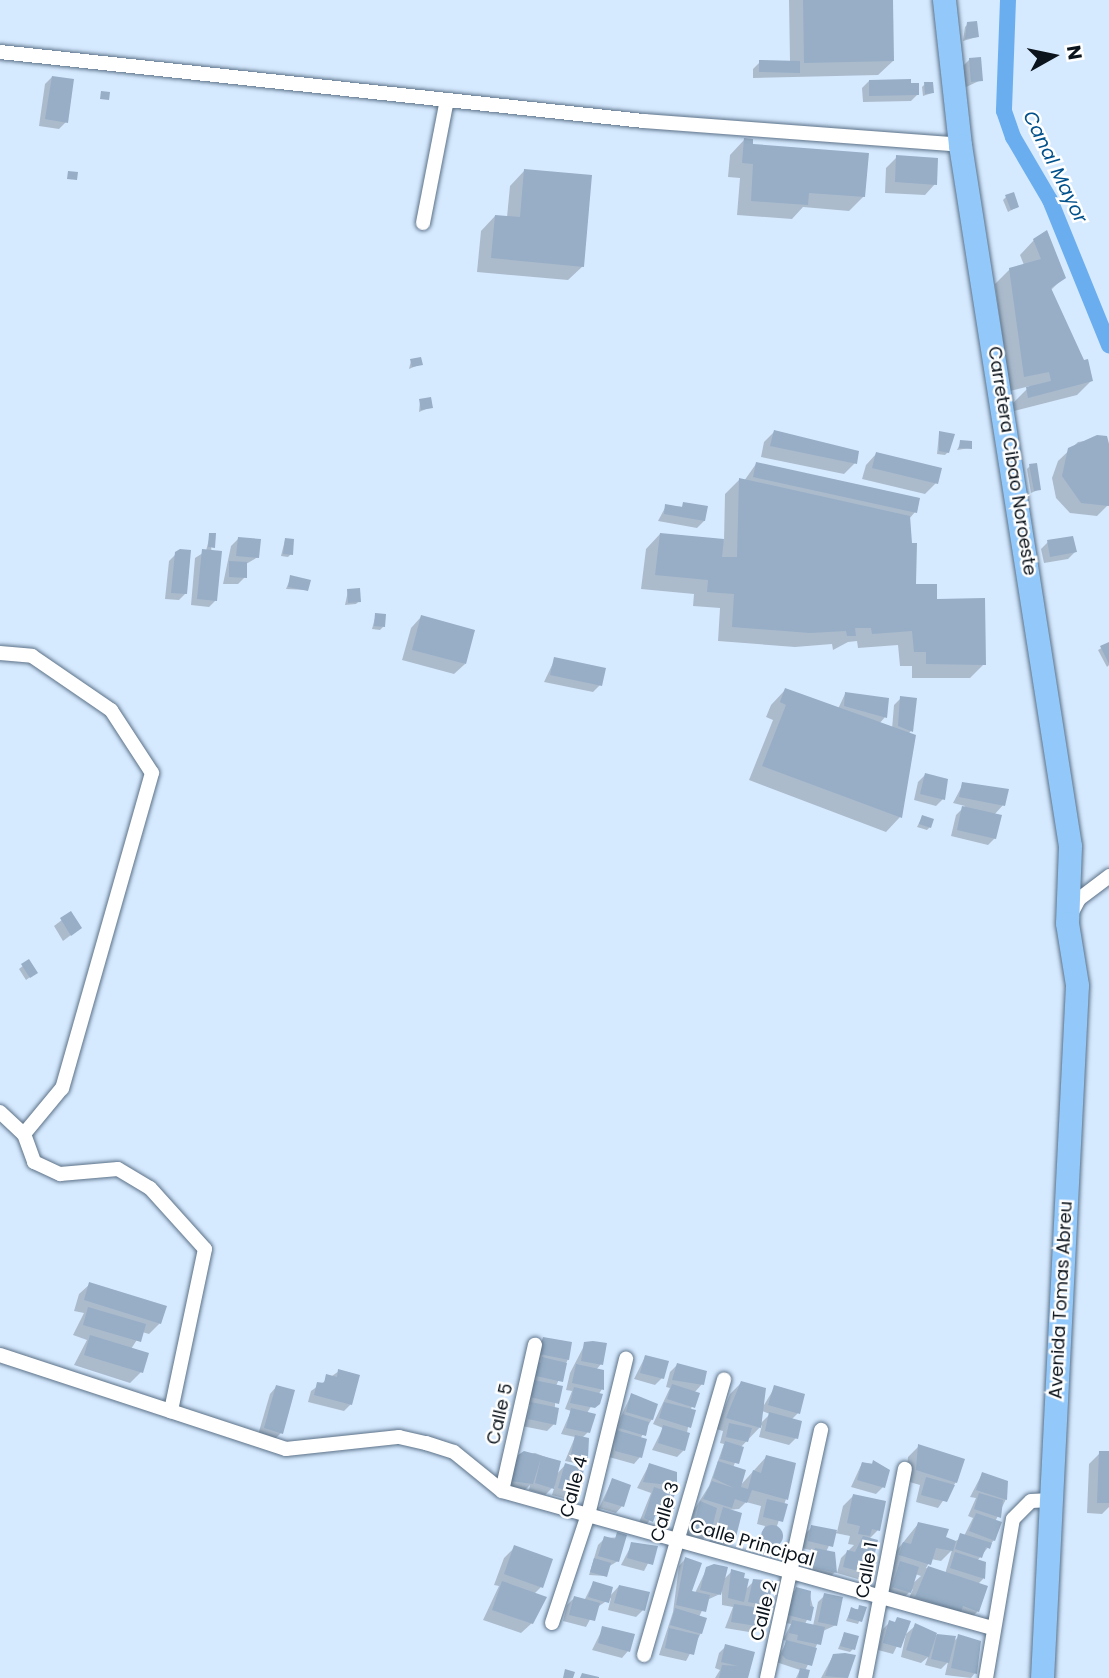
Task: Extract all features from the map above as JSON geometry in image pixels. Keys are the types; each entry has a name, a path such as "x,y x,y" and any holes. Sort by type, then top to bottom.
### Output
{"main road":[{"name":"Carretera Cibao Noroeste","path":"944,0 960,145 1058,746 1070,846 1067,923"},
{"name":"Avenida Tomas Abreu","path":"1042,1678 1077,985 1067,923"}],"street":[{"path":"0,52 644,121 960,145"},
{"path":"423,223 447,100"},
{"path":"0,653 32,656 111,710 152,773 62,1088 24,1134"},
{"path":"1067,923 1079,900 1109,876"},
{"path":"0,1112 24,1134 34,1162 60,1174 118,1169 150,1188 205,1250 171,1411"},
{"name":"Calle 5","path":"502,1491 536,1345"},
{"path":"0,1355 286,1449 399,1437 426,1443 454,1452 502,1491"},
{"name":"Calle 4","path":"552,1623 587,1516 626,1359"},
{"name":"Calle 3","path":"644,1655 724,1379"},
{"name":"Calle 2","path":"767,1678 793,1574 821,1430"},
{"name":"Calle 1","path":"865,1678 905,1469"},
{"name":"Calle Principal","path":"502,1491 882,1600 992,1628"},
{"path":"986,1678 992,1628 1013,1519 1031,1501 1051,1500"}],"building":[{"path":"803,0 893,0 894,61 804,63"},
{"path":"977,21 979,37 965,39 967,22"},
{"path":"981,57 983,81 971,82 969,58"},
{"path":"759,60 800,61 800,73 759,72"},
{"path":"52,76 74,79 68,123 45,119"},
{"path":"911,79 911,83 919,83 919,95 869,96 869,80"},
{"path":"924,82 933,82 934,93 925,94"},
{"path":"101,91 110,92 109,100 100,99"},
{"path":"744,138 753,139 753,144 869,153 865,197 809,193 808,205 751,201 753,164 742,163"},
{"path":"896,155 938,158 937,185 895,182"},
{"path":"524,169 592,175 584,267 491,258 495,215 520,217"},
{"path":"68,171 78,172 77,180 67,179"},
{"path":"1014,192 1019,207 1011,210 1005,195"},
{"path":"1047,230 1066,278 1051,288 1084,360 1088,359 1093,381 1028,398 1026,387 1051,381 1049,372 1024,377 1009,268 1041,259 1033,239"},
{"path":"421,357 423,365 412,367 410,359"},
{"path":"431,397 433,408 421,410 419,399"},
{"path":"774,430 859,451 857,464 770,446"},
{"path":"939,431 955,434 949,453 939,451"},
{"path":"1097,435 1107,436 1109,444 1109,506 1081,503 1062,476 1068,448"},
{"path":"960,440 972,441 972,449 959,448"},
{"path":"876,452 942,468 938,484 872,468"},
{"path":"756,462 920,498 917,513 753,477"},
{"path":"1037,463 1041,490 1034,491 1029,464"},
{"path":"739,478 910,516 912,543 917,543 916,584 937,584 937,599 985,598 986,665 926,664 926,652 914,652 912,631 872,634 871,628 855,628 856,636 847,636 846,631 810,633 732,627 734,594 707,592 708,580 655,575 660,533 724,539 722,557 737,557"},
{"path":"683,502 708,506 705,521 664,514 665,504 682,507"},
{"path":"209,533 216,533 215,548 208,547"},
{"path":"1073,536 1077,552 1050,557 1047,540"},
{"path":"238,537 261,539 259,558 236,556"},
{"path":"285,538 294,539 293,555 283,554"},
{"path":"180,549 191,550 187,594 171,593 175,552"},
{"path":"202,549 222,551 217,601 197,599"},
{"path":"229,561 247,562 247,578 229,577"},
{"path":"290,575 311,580 308,591 288,587"},
{"path":"360,588 361,602 348,603 347,589"},
{"path":"375,613 386,614 385,627 374,626"},
{"path":"421,615 475,630 466,664 412,650"},
{"path":"1109,642 1109,664 1100,646"},
{"path":"554,657 606,668 602,686 550,675"},
{"path":"785,688 916,735 902,818 762,766 786,705 780,702"},
{"path":"845,692 889,698 887,718 844,706"},
{"path":"900,696 917,698 913,732 898,726"},
{"path":"925,773 948,779 945,800 920,794"},
{"path":"962,782 1009,789 1005,806 959,797"},
{"path":"962,806 1002,815 996,839 957,830"},
{"path":"922,815 934,819 931,828 919,824"},
{"path":"71,911 82,928 71,936 60,918"},
{"path":"29,959 38,973 30,978 21,964"},
{"path":"89,1282 167,1306 161,1324 84,1300"},
{"path":"88,1307 146,1324 141,1342 83,1325"},
{"path":"90,1335 149,1353 143,1373 84,1355"},
{"path":"543,1337 572,1342 569,1360 539,1354"},
{"path":"584,1342 607,1343 603,1365 581,1361"},
{"path":"645,1355 669,1361 664,1379 640,1373"},
{"path":"542,1357 567,1363 563,1382 536,1376 535,1362 541,1363"},
{"path":"677,1363 707,1371 704,1385 672,1380"},
{"path":"576,1364 604,1370 604,1390 572,1383"},
{"path":"338,1369 360,1375 352,1405 314,1395 317,1382 324,1383 326,1374 337,1377"},
{"path":"534,1380 563,1386 559,1404 530,1397"},
{"path":"741,1381 766,1388 761,1428 726,1418"},
{"path":"672,1384 700,1393 695,1408 667,1399"},
{"path":"276,1385 295,1390 283,1434 264,1428"},
{"path":"774,1385 805,1394 800,1414 768,1405"},
{"path":"574,1387 603,1394 600,1404 595,1408 570,1403"},
{"path":"631,1393 658,1404 653,1420 626,1412"},
{"path":"531,1402 559,1408 556,1425 528,1419"},
{"path":"664,1402 696,1410 691,1428 659,1418"},
{"path":"571,1408 596,1414 590,1433 566,1428"},
{"path":"769,1412 802,1421 798,1439 765,1431"},
{"path":"623,1414 649,1422 646,1436 619,1428"},
{"path":"729,1423 752,1428 748,1442 726,1437"},
{"path":"663,1425 690,1433 685,1451 658,1443"},
{"path":"616,1430 647,1439 642,1458 615,1451"},
{"path":"575,1435 589,1438 588,1458 571,1454"},
{"path":"725,1441 744,1447 739,1464 720,1459"},
{"path":"918,1444 965,1459 957,1483 916,1470"},
{"path":"524,1451 561,1461 554,1489 535,1483 541,1458 533,1484 510,1481 518,1455"},
{"path":"1099,1451 1109,1451 1109,1503 1097,1503"},
{"path":"766,1455 796,1463 788,1500 752,1490 747,1503 735,1499 732,1508 703,1499 712,1481 734,1488 713,1478 718,1461 746,1470 741,1487 748,1489 753,1470 761,1473"},
{"path":"873,1460 890,1470 885,1488 857,1480 862,1462 872,1464"},
{"path":"565,1463 584,1469 579,1494 558,1488"},
{"path":"649,1463 677,1472 677,1486 643,1482"},
{"path":"982,1472 1008,1481 1007,1500 976,1490"},
{"path":"926,1477 955,1485 947,1502 921,1495"},
{"path":"612,1478 631,1485 624,1507 604,1501"},
{"path":"654,1487 675,1494 671,1504 675,1506 673,1513 658,1508 653,1522 644,1518"},
{"path":"979,1493 1003,1500 1001,1518 974,1509"},
{"path":"853,1494 886,1501 880,1531 872,1529 870,1536 858,1534 860,1526 847,1523"},
{"path":"767,1499 788,1504 783,1522 763,1517"},
{"path":"700,1501 717,1508 711,1533 693,1529"},
{"path":"723,1507 742,1513 735,1541 715,1535"},
{"path":"976,1513 1002,1522 995,1541 969,1531"},
{"path":"918,1522 949,1529 946,1537 956,1541 953,1551 936,1548 931,1565 899,1555 903,1542 911,1544"},
{"path":"768,1525 776,1525 783,1532 783,1540 776,1547 768,1547 761,1540 761,1532"},
{"path":"811,1525 837,1530 833,1547 808,1541"},
{"path":"617,1532 627,1535 619,1562 598,1556 604,1536 615,1539"},
{"path":"960,1533 992,1543 990,1549 986,1547 982,1558 955,1549"},
{"path":"863,1536 878,1540 870,1574 843,1567 847,1550 855,1552"},
{"path":"631,1542 658,1546 653,1565 627,1558"},
{"path":"514,1545 553,1559 543,1588 504,1574"},
{"path":"815,1548 835,1552 837,1573 810,1567"},
{"path":"955,1552 986,1562 985,1579 950,1568"},
{"path":"685,1557 702,1563 692,1591 710,1595 706,1612 676,1605"},
{"path":"594,1558 611,1563 607,1577 590,1572"},
{"path":"900,1561 919,1567 911,1593 892,1587"},
{"path":"714,1564 728,1567 721,1595 700,1590 706,1567"},
{"path":"928,1566 988,1586 979,1612 963,1606 961,1612 915,1597"},
{"path":"731,1569 745,1573 744,1578 749,1579 744,1602 728,1598"},
{"path":"753,1579 773,1581 768,1606 748,1602"},
{"path":"502,1581 547,1597 533,1624 492,1610"},
{"path":"593,1581 613,1587 609,1603 588,1597"},
{"path":"619,1585 650,1592 645,1611 614,1603"},
{"path":"796,1587 811,1591 810,1606 814,1607 811,1621 788,1615"},
{"path":"824,1593 843,1597 837,1626 818,1622"},
{"path":"574,1596 600,1603 595,1621 569,1615"},
{"path":"734,1604 760,1608 757,1626 731,1622"},
{"path":"859,1605 867,1607 862,1622 848,1618 851,1607 858,1610"},
{"path":"675,1608 707,1618 702,1634 670,1625"},
{"path":"897,1617 911,1621 901,1648 883,1643 889,1620 895,1622"},
{"path":"792,1620 825,1627 821,1645 797,1640 798,1635 789,1633"},
{"path":"915,1623 937,1633 929,1657 906,1650"},
{"path":"602,1626 635,1634 630,1652 598,1643"},
{"path":"669,1628 699,1635 694,1655 665,1648"},
{"path":"844,1632 859,1636 855,1650 840,1646"},
{"path":"937,1634 956,1636 949,1663 931,1659"},
{"path":"958,1634 981,1641 977,1674 951,1668"},
{"path":"786,1640 817,1648 812,1666 786,1659 782,1655"},
{"path":"725,1644 755,1652 748,1678 719,1678 722,1665 738,1666 721,1662"},
{"path":"833,1654 856,1655 848,1678 825,1676"},
{"path":"800,1668 810,1670 808,1678 798,1678"},
{"path":"565,1669 575,1672 573,1678 563,1678"},
{"path":"582,1673 599,1677 599,1678 580,1678"}],"waterway":[{"name":"Canal Mayor","path":"1008,0 1004,111 1013,137 1050,200 1109,345"}]}
